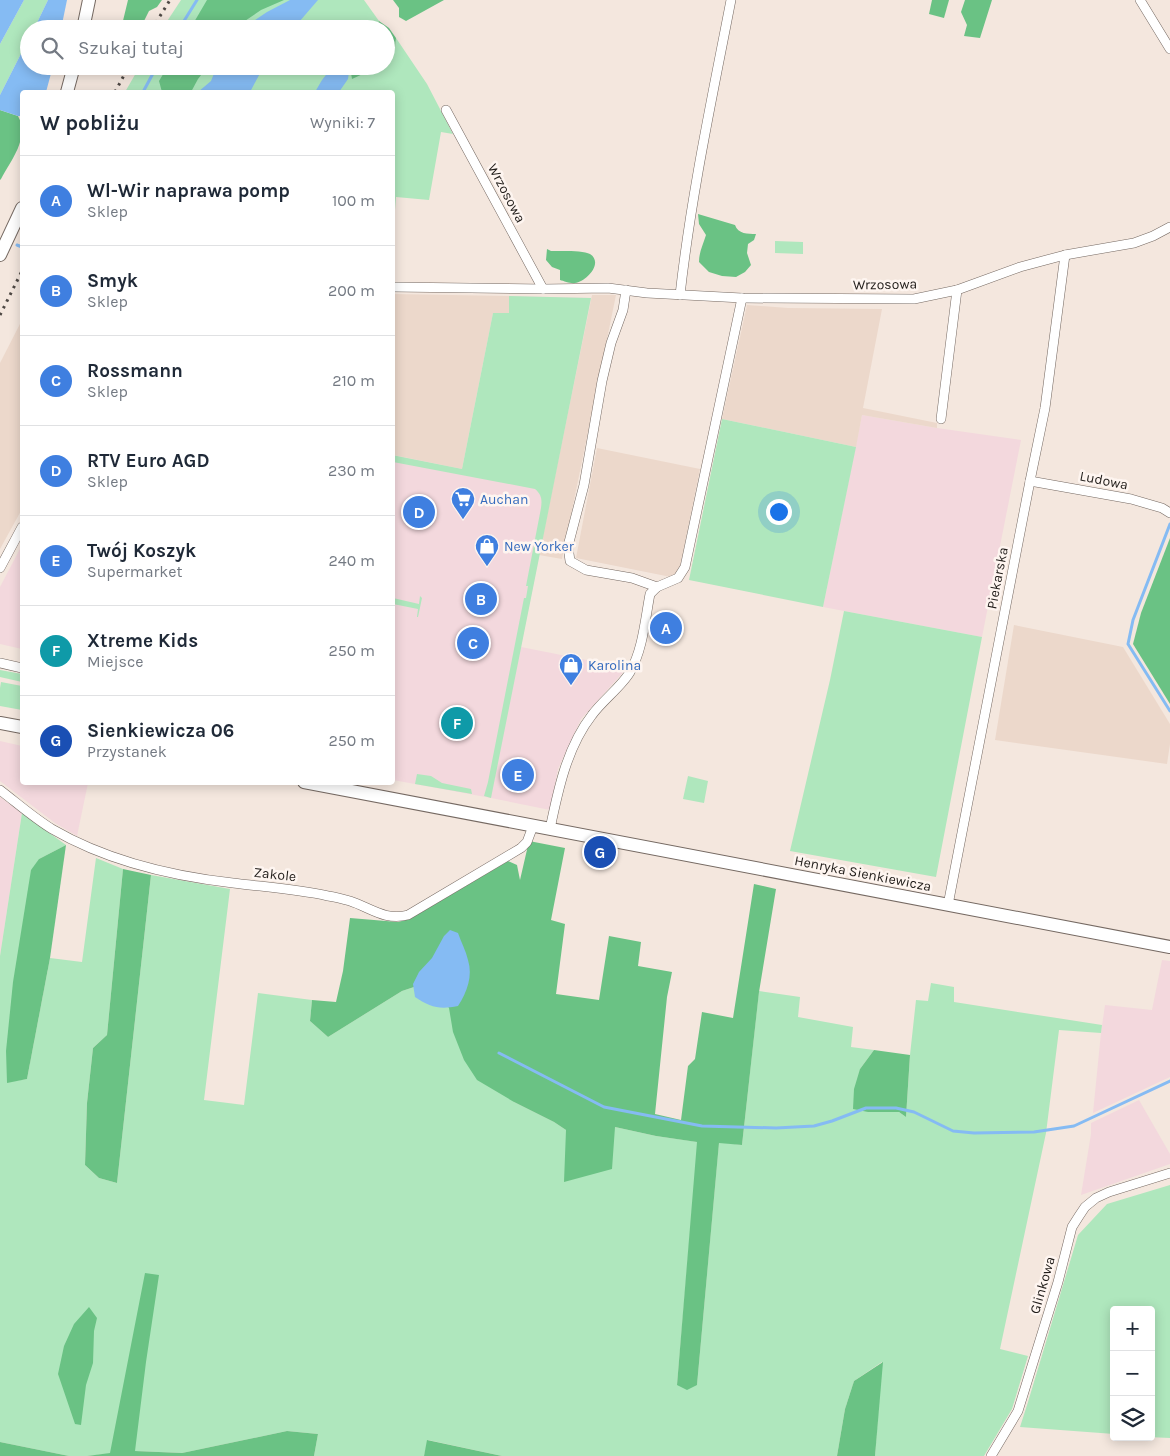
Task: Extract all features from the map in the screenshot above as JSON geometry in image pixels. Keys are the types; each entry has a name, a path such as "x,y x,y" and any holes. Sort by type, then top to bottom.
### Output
{"main road":[{"path":"85,20 89,0"},
{"path":"68,90 72,75"},
{"path":"0,255 20,212"},
{"path":"0,723 20,727"},
{"name":"Henryka Sienkiewicza","path":"320,785 1170,947"}],"street":[{"path":"680,295 700,165 730,0"},
{"path":"1140,0 1170,49"},
{"name":"Wrzosowa","path":"446,110 543,289"},
{"name":"Wrzosowa","path":"395,287 608,288 647,293 742,298 914,299 957,290 1020,267 1065,255 1134,244 1170,227"},
{"name":"Piekarska","path":"948,905 1045,408 1065,255"},
{"path":"626,290 623,310 611,343 602,381 584,485 568,546 570,561 586,570 632,578 657,587"},
{"path":"942,419 957,290"},
{"path":"550,829 560,780 579,734 592,715 630,673 638,652 650,594 657,587 678,578 685,567 742,298"},
{"name":"Ludowa","path":"1030,480 1131,499 1162,508 1170,513"},
{"path":"0,568 20,531"},
{"path":"0,663 20,668"},
{"name":"Zakole","path":"0,790 51,828 100,852 124,861 202,879 304,891 329,896 351,902 389,917 408,915 521,848 527,842 533,826"},
{"name":"Glinkowa","path":"991,1456 1018,1411 1058,1282 1072,1227 1085,1207 1096,1198 1109,1192 1170,1173"}],"shaded area":[{"path":"395,294 509,296 509,313 493,313 462,469 395,455"},
{"path":"592,295 616,295 562,559 539,555"},
{"path":"509,296 591,298 521,647 627,668 581,719 558,769 550,810 395,780 395,456 462,469 509,313"},
{"path":"747,305 788,308 882,309 863,408 937,423 937,428 862,415 856,447 722,419"},
{"path":"20,324 20,513 0,549 0,363"},
{"path":"862,415 1021,440 982,637 823,607"},
{"path":"597,448 700,469 679,572 671,577 576,558"},
{"path":"20,549 20,649 0,644 0,587"},
{"path":"1014,625 1123,647 1170,724 1167,764 995,740"},
{"path":"0,741 20,746 20,785 88,785 77,836 55,823 0,781"},
{"path":"0,797 22,813 0,956"},
{"path":"1162,960 1170,961 1170,1077 1093,1113 1105,1005 1152,1010"},
{"path":"1139,1100 1170,1154 1170,1164 1081,1195 1091,1134 1091,1123"}],"green space":[{"path":"24,0 48,0 38,20 20,20 20,56 0,95 0,44"},
{"path":"128,0 162,0 157,7 149,11 144,20 123,20"},
{"path":"181,0 364,0 378,20 168,20"},
{"path":"207,0 284,0 261,10 246,20 195,20"},
{"path":"393,0 444,0 406,21 399,17 399,8"},
{"path":"932,0 949,0 944,18 929,14"},
{"path":"965,0 992,0 980,38 964,36 967,25 961,12"},
{"path":"396,38 427,84 453,134 441,132 429,200 396,197 395,210 395,90 126,90 135,75 395,75"},
{"path":"163,75 201,75 192,90 161,90 159,81"},
{"path":"351,75 361,75 352,79"},
{"path":"0,110 18,116 20,121 20,144 0,180"},
{"path":"698,214 735,225 738,230 744,233 756,234 754,240 748,244 747,253 751,265 745,272 736,277 722,276 709,272 699,262 700,252 706,235 699,224"},
{"path":"775,241 803,242 803,254 775,253"},
{"path":"547,249 551,251 571,251 590,254 595,262 592,272 584,279 575,283 560,280 560,270 552,267 546,260"},
{"path":"509,296 591,298 491,798 484,796 524,598 526,598 528,586 526,586 541,508 541,498 535,489 395,462 395,456 462,469 493,313 509,313"},
{"path":"722,419 856,447 823,607 689,580"},
{"path":"1170,538 1170,704 1133,644 1141,613"},
{"path":"420,596 422,598 417,617 418,609 395,604 395,598 419,604"},
{"path":"844,611 982,637 936,877 790,851"},
{"path":"0,670 20,674 20,682 0,677"},
{"path":"1,682 20,686 20,710 0,706"},
{"path":"417,774 431,776 442,783 471,789 472,794 415,784"},
{"path":"688,776 708,781 704,803 683,799"},
{"path":"22,813 66,845 39,859 7,1082 27,1079 50,958 82,962 96,858 123,869 107,1035 93,1048 87,1103 85,1165 99,1178 117,1183 151,875 230,889 204,1100 244,1105 258,993 312,1000 310,1021 328,1037 402,991 429,982 448,986 514,1102 566,1130 615,1127 656,1136 698,1142 677,1385 697,1385 719,1142 742,1145 759,991 800,997 798,1017 853,1027 851,1047 874,1050 860,1069 868,1112 899,1112 906,1117 916,1000 928,1001 931,983 954,987 954,1002 1102,1025 1101,1033 1059,1030 1046,1133 1000,1349 1028,1356 1012,1409 984,1456 875,1456 882,1362 854,1381 845,1409 837,1456 502,1456 428,1440 424,1456 314,1456 318,1434 287,1431 182,1453 135,1451 69,1456 0,1442 0,956"},
{"path":"529,841 565,848 551,920 565,924 556,994 599,1000 609,936 641,942 638,966 672,972 667,997 655,1114 681,1120 688,1066 695,1059 702,1012 733,1018 754,884 776,889 759,992 742,1145 719,1143 697,1385 687,1390 677,1385 697,1142 615,1127 612,1169 564,1182 566,1130 477,1080 464,1060 453,1032 449,1008 429,982 402,991 328,1037 310,1021 312,1000 336,1002 343,971 350,918 398,922 410,919 508,861 517,865 520,880"},
{"path":"66,845 50,958 27,1079 7,1083 6,1051 13,982 31,870 39,859"},
{"path":"123,869 151,875 117,1183 99,1178 85,1165 87,1103 93,1048 107,1035"},
{"path":"874,1050 910,1055 906,1117 899,1112 868,1112 853,1109 854,1089 860,1069"},
{"path":"1170,1185 1170,1438 1155,1437 1155,1306 1110,1306 1110,1434 1020,1427 1078,1235 1107,1204"},
{"path":"145,1273 159,1275 135,1451 182,1453 287,1431 318,1434 314,1456 87,1456 110,1453"},
{"path":"89,1307 97,1318 94,1331 93,1363 86,1385 81,1425 75,1424 58,1374 64,1346 74,1324"},
{"path":"883,1362 875,1456 837,1456 845,1409 854,1381"},
{"path":"427,1440 502,1456 424,1456"},
{"path":"0,1442 69,1456 0,1456"}],"water":[{"path":"0,0 24,0 0,44"},
{"path":"48,0 67,0 63,20 38,20"},
{"path":"290,0 318,0 301,20 255,20"},
{"path":"20,56 20,75 51,75 47,90 20,90 20,116 0,110 0,95"},
{"path":"213,75 259,75 251,90 200,90 211,81"},
{"path":"326,75 349,75 340,90 316,90"},
{"path":"450,930 458,933 466,953 470,972 469,978 466,990 458,1006 435,1007 415,997 413,984 419,972 432,958 444,936"}],"waterway":[{"path":"185,20 197,0"},
{"path":"144,90 152,75"},
{"path":"1170,524 1133,620 1128,644 1170,711"},
{"path":"499,1053 604,1107 702,1126 776,1128 814,1126 866,1108 896,1108 914,1112 953,1131 974,1133 1034,1132 1074,1126 1170,1081"}],"railway":[{"path":"158,20 170,0"},
{"path":"116,90 124,75"},
{"path":"0,315 20,275"}],"place":[{"name":"RTV Euro AGD","path":"419,512"},
{"name":"Auchan","path":"463,520"},
{"name":"New Yorker","path":"487,567"},
{"name":"Smyk","path":"481,599"},
{"name":"Wl-Wir naprawa pomp","path":"666,628"},
{"name":"Rossmann","path":"473,643"},
{"name":"Karolina","path":"571,686"},
{"name":"Xtreme Kids","path":"457,723"},
{"name":"Twój Koszyk","path":"518,775"},
{"name":"Sienkiewicza 06","path":"600,852"}]}
